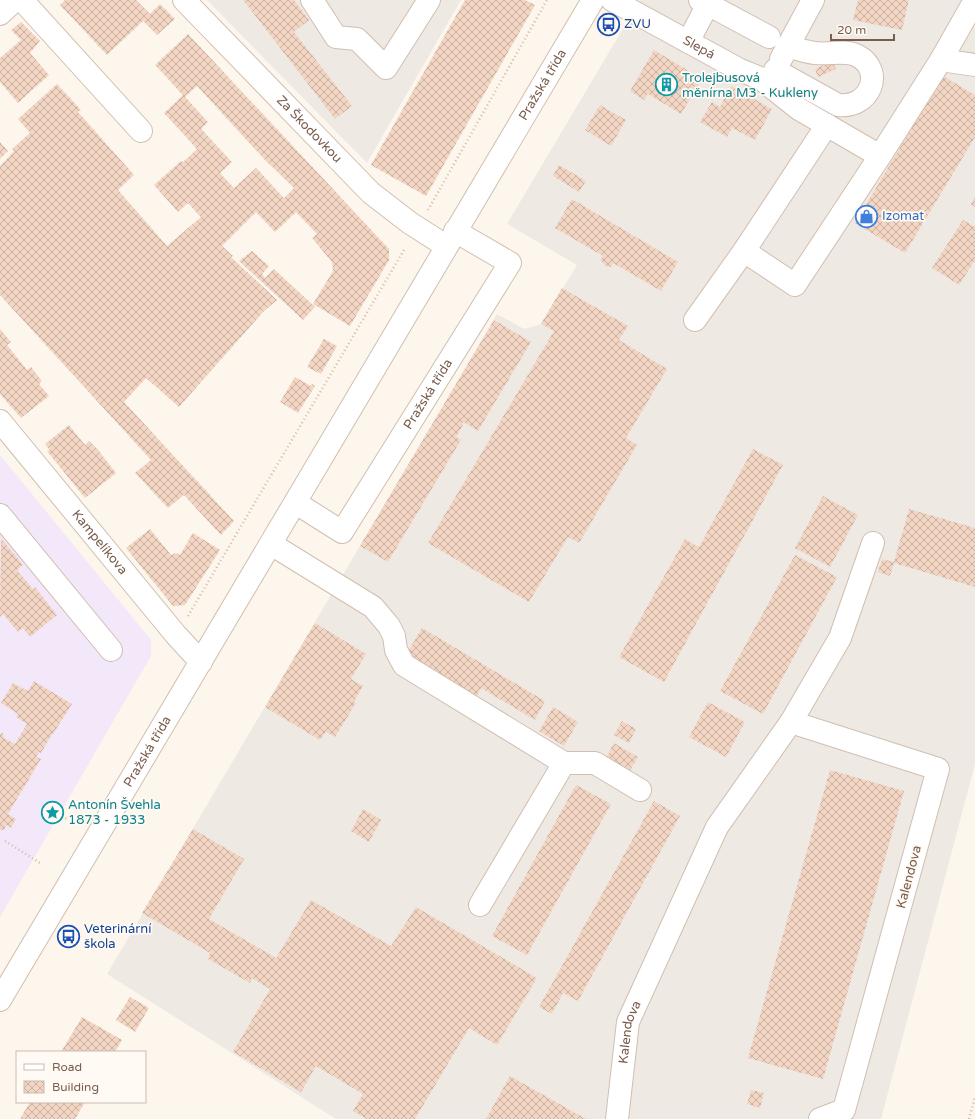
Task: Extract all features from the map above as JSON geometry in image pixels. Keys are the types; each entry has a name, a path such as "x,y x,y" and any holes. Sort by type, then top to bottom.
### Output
{"street":[{"path":"0,14 15,0"},
{"path":"22,0 140,131"},
{"name":"Za Škodovkou","path":"184,0 371,193 417,228 450,239"},
{"path":"312,0 336,37 357,39 386,68 429,0"},
{"name":"Pražská třída","path":"0,1000 593,0"},
{"name":"Slepá","path":"612,0 740,70 768,74"},
{"path":"744,251 795,285 941,60 975,0"},
{"path":"688,42 704,2 779,42 816,53 851,53 868,64 872,79 871,86 861,101 847,106 838,104 768,74"},
{"path":"768,74 779,42 809,8"},
{"path":"941,60 975,65"},
{"path":"768,74 800,109 880,156"},
{"path":"695,320 744,251 827,125"},
{"name":"Pražská třída","path":"296,503 342,532 510,263 450,239"},
{"name":"Kampelíkova","path":"0,421 7,444 201,662"},
{"path":"0,515 111,650"},
{"name":"Kalendova","path":"617,1119 628,1022 717,827 791,722 840,638 873,543"},
{"path":"271,544 373,608 394,636 396,650 404,665 564,763 595,763 640,790"},
{"name":"Kalendova","path":"791,722 938,769 844,1110 820,1119"},
{"path":"480,905 564,763"}],"path":[{"path":"427,211 547,0"},
{"path":"176,635 404,250"},
{"path":"55,812 67,818"},
{"path":"5,841 40,864"},
{"path":"969,1119 975,1097"}],"shaded area":[{"path":"207,0 461,0 367,163"},
{"path":"640,0 975,0 975,764 881,1119 336,1119 107,974 497,314 524,329 541,324 577,265 507,224"},
{"path":"0,455 151,640 151,656 0,917"}],"building":[{"path":"65,0 136,0 150,14 160,4 175,19 157,35 143,21 107,55 60,5"},
{"path":"243,0 294,0 309,20 294,32 352,106 335,119"},
{"path":"465,0 525,0 535,5 426,196 371,165"},
{"path":"858,0 909,0 902,30 853,20"},
{"path":"21,22 40,41 30,53 49,75 18,103 0,82 0,58 21,40 11,30"},
{"path":"188,34 389,249 389,260 350,326 313,304 333,271 332,262 312,238 317,234 296,212 275,232 256,212 222,246 233,256 231,257 277,300 263,312 179,407 146,378 124,402 234,521 221,535 184,495 168,508 135,473 151,460 0,295 0,166 14,151 12,149 30,133 18,119 57,84 81,110 78,112 134,175 118,190 167,246 201,217 188,203 178,212 154,185 197,149 164,113 183,95 155,65","holes":["197,86 265,160 294,188 284,198 256,168 234,188 220,173 232,162 201,129 208,122 185,97"]},
{"name":"Trolejbusová měnírna M3 - Kukleny","path":"654,50 702,79 681,114 648,94 644,100 630,91"},
{"path":"832,61 836,69 818,77 815,69"},
{"path":"943,76 975,95 975,137 905,253 855,223"},
{"path":"731,86 772,109 755,140 732,128 727,137 700,122 712,102 720,107"},
{"path":"600,105 626,120 611,146 585,130"},
{"path":"0,142 8,151 0,159"},
{"path":"559,165 586,181 579,192 553,176"},
{"path":"975,197 975,207 971,204"},
{"path":"572,199 678,262 661,291 613,263 611,267 606,266 600,260 603,256 555,228"},
{"path":"963,220 975,227 975,260 959,285 932,268"},
{"path":"252,251 269,266 262,274 265,278 274,269 315,307 303,320 239,261"},
{"path":"562,288 628,326 619,340 667,369 626,438 637,445 579,543 568,537 529,602 428,543 554,331 541,324"},
{"path":"494,320 531,342 478,431 463,422 463,425 456,437 461,440 388,562 360,546"},
{"path":"0,329 11,342 7,345 27,370 31,367 42,381 39,384 49,396 21,418 0,394"},
{"path":"324,339 337,346 321,374 307,367"},
{"path":"295,377 311,386 312,384 315,386 298,413 280,402"},
{"path":"69,425 85,445 89,441 98,450 116,473 85,498 47,451 50,450 45,444"},
{"path":"753,449 783,465 664,682 619,657 685,539 699,547"},
{"path":"823,496 858,515 830,567 795,548"},
{"path":"909,509 975,528 975,587 894,563 890,576 878,572 882,559 894,562"},
{"path":"150,529 171,555 176,553 180,555 193,533 220,550 185,605 173,606 126,548"},
{"path":"1,538 23,565 17,570 33,589 35,587 57,615 30,637 23,628 18,632 3,614 0,617"},
{"path":"795,555 837,577 763,714 720,691"},
{"path":"315,623 366,654 351,679 363,686 354,702 356,703 335,737 326,732 320,740 265,707"},
{"path":"422,628 545,701 535,720 481,688 476,697 406,655"},
{"path":"34,681 72,704 41,753 39,752 36,757 41,759 8,814 16,819 11,828 6,825 4,830 0,830 0,734 3,733 4,738 15,744 27,724 16,717 18,714 1,703 13,683 28,691"},
{"path":"708,702 745,722 726,757 689,737"},
{"path":"553,707 578,722 564,746 539,731"},
{"path":"622,721 636,729 629,743 614,735"},
{"path":"614,743 638,757 628,774 605,760"},
{"path":"830,770 904,791 823,1079 748,1058"},
{"path":"576,785 611,804 527,955 492,936"},
{"path":"654,801 680,816 578,1001 563,993 552,1014 539,1007"},
{"path":"363,809 381,820 369,842 351,831"},
{"path":"193,829 244,859 209,919 276,958 311,900 391,946 416,907 537,978 497,1045 469,1028 415,1119 366,1119 353,1111 363,1094 316,1066 301,1092 233,1052 270,989 252,978 250,983 208,959 210,953 142,913"},
{"path":"130,997 149,1008 135,1032 116,1020"},
{"path":"82,1017 122,1040 116,1051 62,1051"},
{"path":"510,1076 586,1119 486,1119"},
{"path":"751,1090 764,1093 760,1108 747,1104"},
{"path":"29,1103 84,1103 75,1119 20,1119"}],"place":[{"name":"ZVU","path":"609,24"},
{"name":"Trolejbusová měnírna M3 - Kukleny","path":"666,85"},
{"name":"Izomat","path":"867,216"},
{"name":"Antonín Švehla 1873 - 1933","path":"52,812"},
{"name":"Veterinární škola","path":"68,936"}]}
